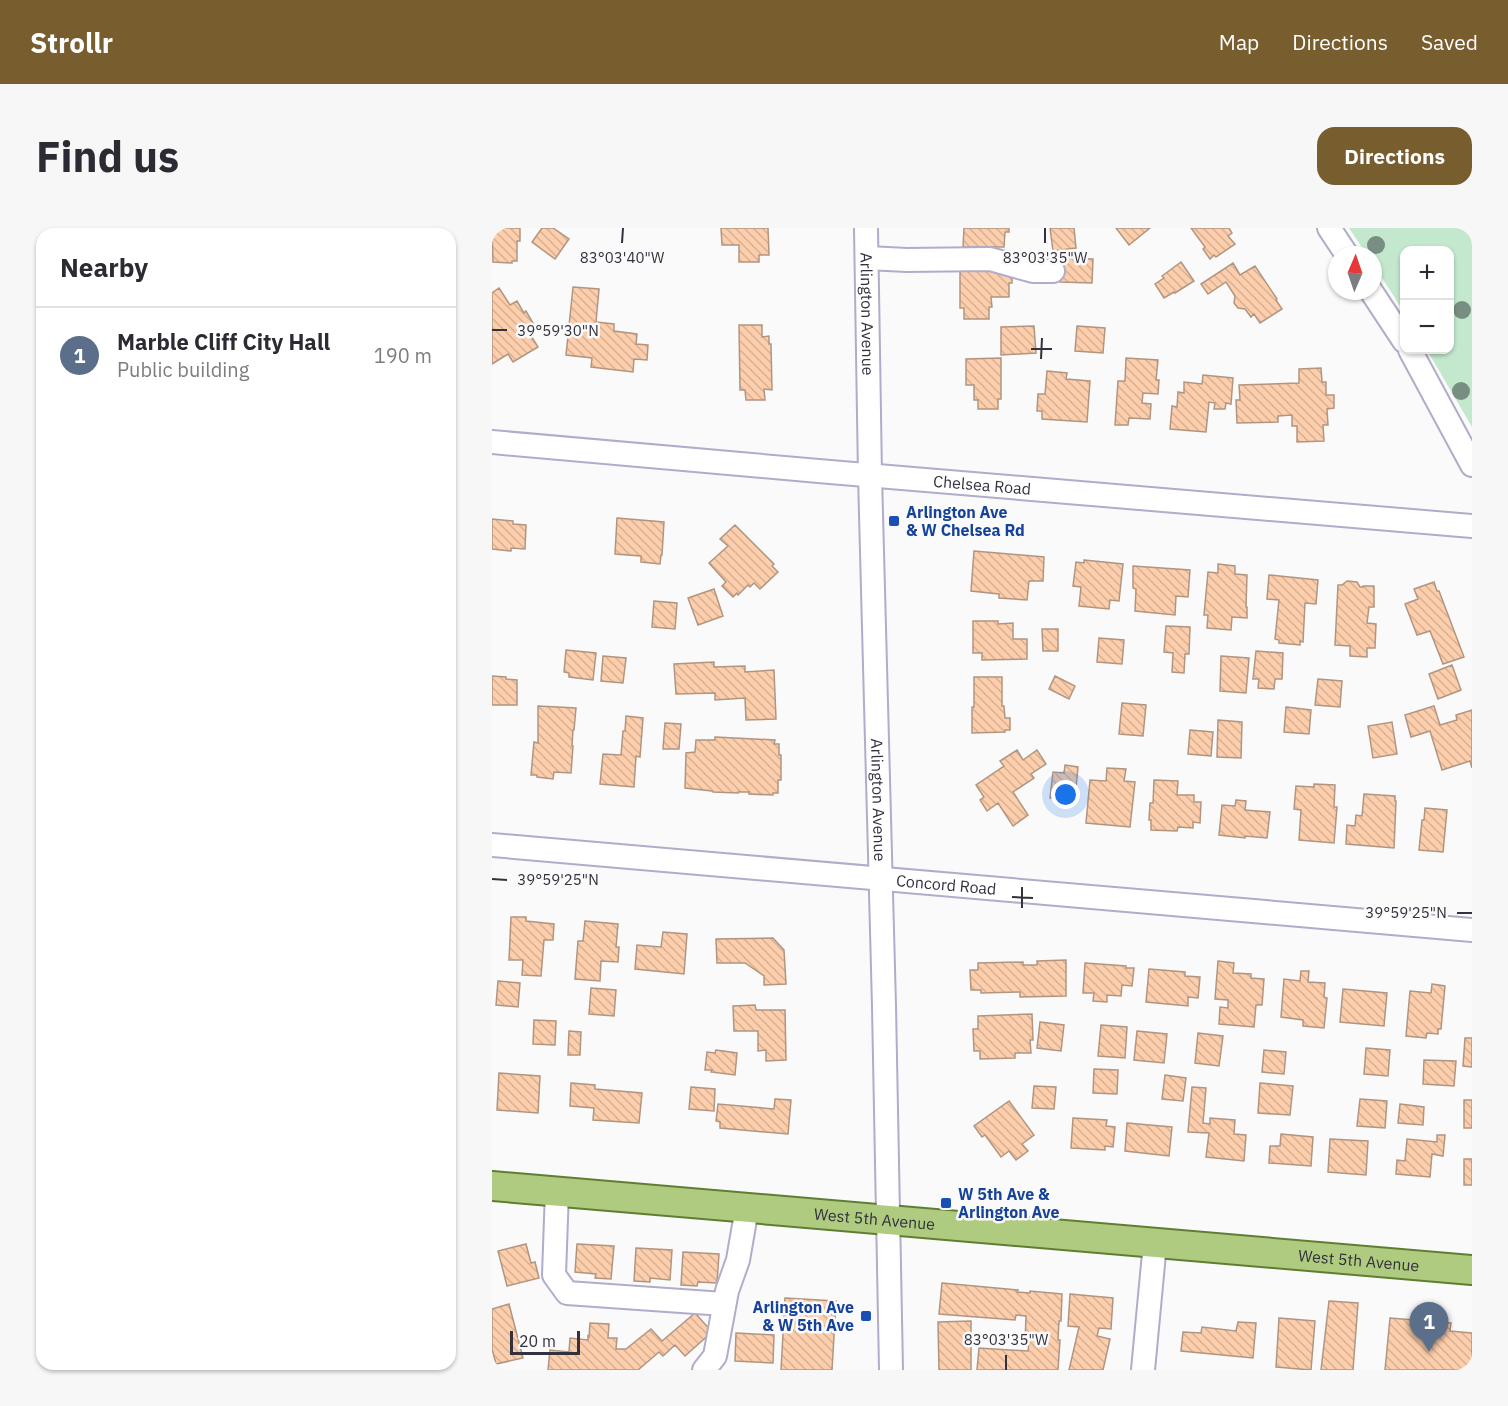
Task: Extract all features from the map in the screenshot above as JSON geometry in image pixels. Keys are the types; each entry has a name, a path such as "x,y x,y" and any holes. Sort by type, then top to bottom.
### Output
{"main road":[{"name":"West 5th Avenue","path":"492,1186 1472,1270"}],"street":[{"name":"Arlington Avenue","path":"866,228 891,1370"},
{"path":"1329,228 1341,246"},
{"path":"867,258 990,259 1033,271 1053,271"},
{"path":"1377,300 1400,335"},
{"path":"1412,354 1472,465"},
{"name":"Chelsea Road","path":"492,442 1472,526"},
{"name":"Concord Road","path":"492,845 1472,930"},
{"path":"557,1191 554,1275 567,1293 724,1304"},
{"path":"704,1370 715,1356 727,1291 738,1260 747,1208"},
{"path":"1143,1370 1155,1243"}],"green space":[{"path":"1349,228 1472,228 1472,427 1429,354 1454,354 1454,246 1400,246 1400,306 1382,278 1382,246 1361,246"}],"building":[{"path":"492,228 520,228 520,241 517,241 517,261 493,262"},
{"path":"542,228 553,228 569,239 555,259 532,242"},
{"path":"721,228 768,228 769,255 759,255 759,262 739,262 739,245 722,245"},
{"path":"964,228 1009,228 1009,232 1005,232 1004,247 963,247"},
{"path":"1050,228 1074,228 1076,248 1053,251"},
{"path":"1116,228 1150,228 1129,245"},
{"path":"1191,228 1229,228 1232,233 1228,236 1235,244 1210,259 1203,249 1205,247"},
{"path":"1060,258 1093,259 1092,283 1060,282"},
{"path":"1181,262 1194,281 1164,298 1155,284"},
{"path":"1233,263 1240,275 1255,266 1282,309 1260,323 1254,314 1251,317 1245,309 1238,308 1234,303 1235,296 1226,282 1208,294 1201,284"},
{"path":"1012,267 1009,297 991,297 992,307 989,307 989,319 964,319 964,308 960,308 960,268"},
{"path":"573,287 599,289 596,322 614,324 614,331 637,334 636,344 648,345 647,360 634,359 633,372 591,367 592,358 566,355"},
{"path":"499,288 510,305 517,301 524,313 526,311 537,330 530,334 538,347 513,362 508,354 492,364 492,293"},
{"path":"739,325 762,325 762,337 769,336 772,390 764,389 765,400 746,400 745,390 740,390"},
{"path":"1034,326 1036,353 1001,355 1001,327"},
{"path":"1077,326 1105,328 1103,353 1075,351"},
{"path":"1001,358 1001,399 998,399 998,409 978,409 978,400 974,400 974,385 966,385 966,359"},
{"path":"1126,358 1158,360 1156,380 1159,380 1158,394 1143,393 1142,403 1151,404 1150,419 1129,418 1128,425 1115,425 1118,381 1125,381"},
{"path":"1321,368 1322,382 1326,382 1326,395 1334,395 1334,408 1327,409 1328,425 1323,425 1324,441 1297,442 1297,426 1292,426 1292,415 1278,416 1278,422 1237,423 1236,400 1240,400 1239,385 1299,383 1299,369"},
{"path":"1047,371 1067,373 1066,379 1090,381 1087,422 1042,419 1042,411 1037,411 1038,394 1045,394"},
{"path":"1203,375 1233,378 1231,404 1226,403 1225,409 1214,409 1215,403 1209,402 1206,432 1170,429 1172,406 1177,407 1178,392 1184,393 1184,382 1202,384"},
{"path":"617,518 664,522 660,564 641,562 641,556 615,554"},
{"path":"492,519 526,525 525,549 511,548 511,551 492,549"},
{"path":"735,525 774,564 772,566 778,572 760,589 754,583 733,597 722,586 726,582 709,563 728,546 720,539"},
{"path":"974,551 1044,557 1043,581 1029,581 1027,600 999,598 999,594 971,591"},
{"path":"1084,560 1123,564 1119,601 1110,600 1109,609 1079,606 1081,587 1073,586 1076,562 1084,563"},
{"path":"1218,564 1235,566 1235,574 1247,575 1247,618 1232,617 1231,630 1207,628 1208,615 1204,615 1208,572 1218,573"},
{"path":"1133,566 1190,570 1188,597 1176,596 1175,615 1135,611 1136,589 1133,588"},
{"path":"1269,575 1318,580 1316,604 1305,603 1303,642 1300,641 1300,645 1279,643 1279,640 1275,639 1279,600 1267,599"},
{"path":"1347,581 1357,582 1360,587 1374,586 1374,607 1369,607 1367,623 1376,624 1375,648 1367,648 1367,657 1350,656 1350,646 1335,645 1338,585"},
{"path":"1434,582 1464,657 1443,664 1430,631 1417,635 1405,604 1418,599 1414,589"},
{"path":"714,589 723,616 698,625 688,598"},
{"path":"654,601 677,603 675,629 652,627"},
{"path":"973,621 1013,623 1013,639 1027,639 1027,659 982,660 982,653 973,653"},
{"path":"1166,626 1190,627 1189,654 1185,654 1184,673 1172,672 1173,653 1164,652"},
{"path":"1042,629 1058,629 1058,651 1043,651"},
{"path":"1099,638 1124,640 1122,664 1097,662"},
{"path":"566,650 596,653 593,680 569,677 569,673 564,672"},
{"path":"1256,651 1283,653 1282,679 1275,679 1274,689 1258,688 1259,679 1253,679"},
{"path":"603,656 626,658 623,683 601,681"},
{"path":"1221,656 1249,658 1246,693 1220,691"},
{"path":"714,662 714,667 745,666 745,672 774,670 776,719 746,720 745,698 715,700 715,693 676,694 674,664"},
{"path":"1452,665 1461,690 1438,699 1429,674"},
{"path":"492,676 517,680 517,705 492,705"},
{"path":"1055,676 1075,686 1069,699 1049,689"},
{"path":"974,677 1002,677 1002,706 1004,706 1005,718 1010,718 1010,730 972,733"},
{"path":"1318,679 1342,681 1340,707 1315,705"},
{"path":"1122,703 1146,705 1143,736 1119,734"},
{"path":"538,706 576,708 571,773 554,772 553,779 531,775 534,742 538,743"},
{"path":"1434,706 1440,725 1457,720 1456,715 1472,710 1472,768 1470,761 1442,770 1430,731 1411,737 1405,715"},
{"path":"1286,707 1311,710 1309,734 1284,732"},
{"path":"626,716 643,718 640,757 636,756 634,787 600,784 603,754 621,755"},
{"path":"1218,720 1242,722 1241,758 1217,757"},
{"path":"1392,722 1397,754 1373,758 1368,726"},
{"path":"665,723 681,724 679,749 663,749"},
{"path":"1190,730 1213,732 1211,756 1188,754"},
{"path":"715,737 775,740 774,744 779,744 779,755 781,755 781,780 778,780 778,793 773,793 773,795 749,794 749,792 713,792 685,788 686,753 695,752 696,740 715,740"},
{"path":"1017,750 1023,760 1037,750 1046,764 1031,774 1034,778 1013,792 1028,815 1013,826 998,803 987,811 980,800 984,797 976,785 1004,766 1000,761"},
{"path":"1065,765 1078,767 1075,799 1050,798 1053,772 1064,773"},
{"path":"1107,768 1126,769 1124,781 1135,782 1130,827 1086,823 1090,780 1106,781"},
{"path":"1154,780 1178,781 1177,795 1194,795 1194,802 1201,802 1200,823 1193,822 1193,828 1178,827 1177,831 1151,830 1150,803 1153,803"},
{"path":"1314,784 1335,785 1334,807 1337,807 1334,843 1299,840 1301,810 1294,809 1296,786 1314,787"},
{"path":"1364,794 1395,796 1394,848 1346,844 1347,825 1355,826 1356,815 1362,816"},
{"path":"1236,800 1246,801 1245,810 1270,812 1267,838 1219,835 1222,805 1235,806"},
{"path":"1425,808 1447,810 1443,852 1419,850"},
{"path":"511,917 526,917 526,921 554,924 553,940 544,940 541,976 522,975 523,960 509,960"},
{"path":"585,921 618,924 616,947 619,947 618,962 601,961 600,981 575,979 578,941 583,941"},
{"path":"663,932 687,934 684,974 635,969 637,945 661,947"},
{"path":"773,938 784,950 786,984 764,985 764,976 745,963 717,963 716,939"},
{"path":"1066,960 1066,996 1020,997 1020,992 981,993 981,990 971,990 970,970 978,970 978,963 1023,962 1023,965 1037,965 1037,961"},
{"path":"1218,961 1234,963 1233,973 1251,974 1251,978 1264,979 1262,1005 1256,1005 1254,1027 1219,1024 1220,1007 1228,1008 1228,1000 1215,999"},
{"path":"1085,963 1134,968 1132,986 1122,985 1121,996 1107,995 1107,1002 1093,1001 1094,993 1083,993"},
{"path":"1149,969 1185,972 1185,976 1200,977 1198,998 1188,997 1188,1006 1146,1002"},
{"path":"1301,971 1309,971 1308,982 1325,983 1324,997 1327,998 1324,1028 1303,1026 1303,1020 1281,1017 1284,979 1300,981"},
{"path":"498,981 520,983 518,1007 496,1005"},
{"path":"1432,984 1445,986 1441,1029 1438,1029 1438,1034 1427,1033 1426,1038 1406,1036 1410,991 1431,993"},
{"path":"591,988 616,990 614,1016 589,1014"},
{"path":"1343,989 1387,993 1384,1026 1340,1022"},
{"path":"755,1005 756,1010 785,1010 786,1060 766,1061 766,1050 758,1051 758,1031 734,1031 733,1006"},
{"path":"1032,1014 1031,1053 1015,1053 1015,1058 980,1059 980,1051 974,1051 973,1029 978,1029 978,1016"},
{"path":"534,1020 556,1021 555,1045 533,1044"},
{"path":"1040,1022 1064,1025 1061,1051 1037,1048"},
{"path":"1101,1025 1127,1027 1125,1058 1098,1056"},
{"path":"569,1031 581,1032 580,1055 568,1055"},
{"path":"1137,1031 1167,1034 1164,1063 1134,1060"},
{"path":"1198,1033 1223,1036 1219,1066 1195,1063"},
{"path":"1465,1038 1472,1038 1472,1067 1463,1066"},
{"path":"1366,1048 1390,1050 1388,1076 1364,1074"},
{"path":"716,1050 737,1053 735,1075 705,1070 707,1052 715,1053"},
{"path":"1264,1050 1286,1052 1284,1074 1262,1072"},
{"path":"1424,1060 1456,1061 1454,1086 1423,1084"},
{"path":"1094,1069 1118,1070 1117,1094 1093,1093"},
{"path":"499,1073 540,1076 538,1113 497,1110"},
{"path":"1165,1075 1186,1078 1183,1101 1162,1099"},
{"path":"571,1083 595,1085 595,1089 642,1093 639,1123 593,1120 594,1108 570,1106"},
{"path":"1260,1083 1293,1086 1290,1115 1258,1113"},
{"path":"1034,1086 1056,1087 1054,1109 1032,1108"},
{"path":"691,1087 715,1089 714,1111 689,1109"},
{"path":"1192,1087 1206,1088 1203,1123 1210,1124 1210,1118 1235,1120 1234,1134 1246,1135 1244,1161 1206,1157 1209,1133 1188,1132"},
{"path":"775,1099 791,1100 788,1134 720,1128 720,1122 716,1121 718,1104 774,1109"},
{"path":"1360,1099 1387,1101 1385,1128 1357,1126"},
{"path":"1464,1100 1472,1100 1472,1128 1464,1128"},
{"path":"1009,1101 1034,1135 1022,1144 1028,1151 1016,1160 1009,1151 1001,1157 985,1135 982,1137 974,1126"},
{"path":"1400,1104 1424,1107 1423,1125 1398,1123"},
{"path":"1073,1118 1107,1120 1106,1126 1115,1127 1113,1147 1105,1146 1105,1150 1071,1148"},
{"path":"1127,1123 1172,1127 1169,1156 1125,1151"},
{"path":"1281,1134 1313,1137 1311,1166 1269,1163 1270,1146 1280,1146"},
{"path":"1437,1135 1445,1135 1443,1156 1432,1154 1430,1177 1396,1174 1397,1160 1405,1161 1407,1139 1437,1142"},
{"path":"1330,1139 1368,1141 1366,1175 1328,1172"},
{"path":"1464,1159 1472,1159 1472,1185 1464,1185"},
{"path":"526,1244 531,1263 535,1262 539,1278 507,1286 498,1251"},
{"path":"577,1244 614,1246 611,1279 595,1278 596,1274 575,1272"},
{"path":"636,1248 672,1250 670,1280 650,1278 650,1282 634,1281"},
{"path":"683,1252 719,1254 717,1283 698,1282 697,1286 681,1285"},
{"path":"942,1283 1018,1290 1017,1292 1062,1294 1058,1370 977,1370 979,1348 1028,1351 1029,1342 1025,1342 1026,1316 1016,1315 1015,1320 939,1314"},
{"path":"1070,1294 1113,1298 1111,1329 1099,1328 1097,1336 1110,1339 1103,1370 1069,1370 1079,1327 1068,1326"},
{"path":"785,1298 836,1301 832,1370 781,1370"},
{"path":"1329,1301 1358,1303 1353,1370 1321,1370"},
{"path":"509,1304 523,1358 496,1364 492,1349 492,1309"},
{"path":"695,1313 712,1332 685,1356 675,1345 663,1356 659,1352 638,1370 548,1370 550,1350 569,1352 570,1338 588,1340 590,1323 609,1324 608,1338 617,1338 616,1349 626,1349 651,1329 662,1341"},
{"path":"1279,1318 1315,1321 1311,1370 1276,1367"},
{"path":"1390,1318 1451,1323 1450,1331 1472,1333 1472,1370 1385,1370"},
{"path":"971,1321 971,1370 939,1370 938,1322"},
{"path":"1238,1322 1256,1323 1253,1358 1181,1351 1183,1332 1201,1333 1202,1327 1236,1331"},
{"path":"736,1333 774,1335 773,1363 735,1361"}],"place":[{"name":"Arlington Ave & W Chelsea Rd","path":"894,521"},
{"name":"W 5th Ave & Arlington Ave","path":"946,1203"},
{"name":"Arlington Ave & W 5th Ave","path":"866,1316"},
{"name":"Marble Cliff City Hall","path":"1429,1352"}]}
